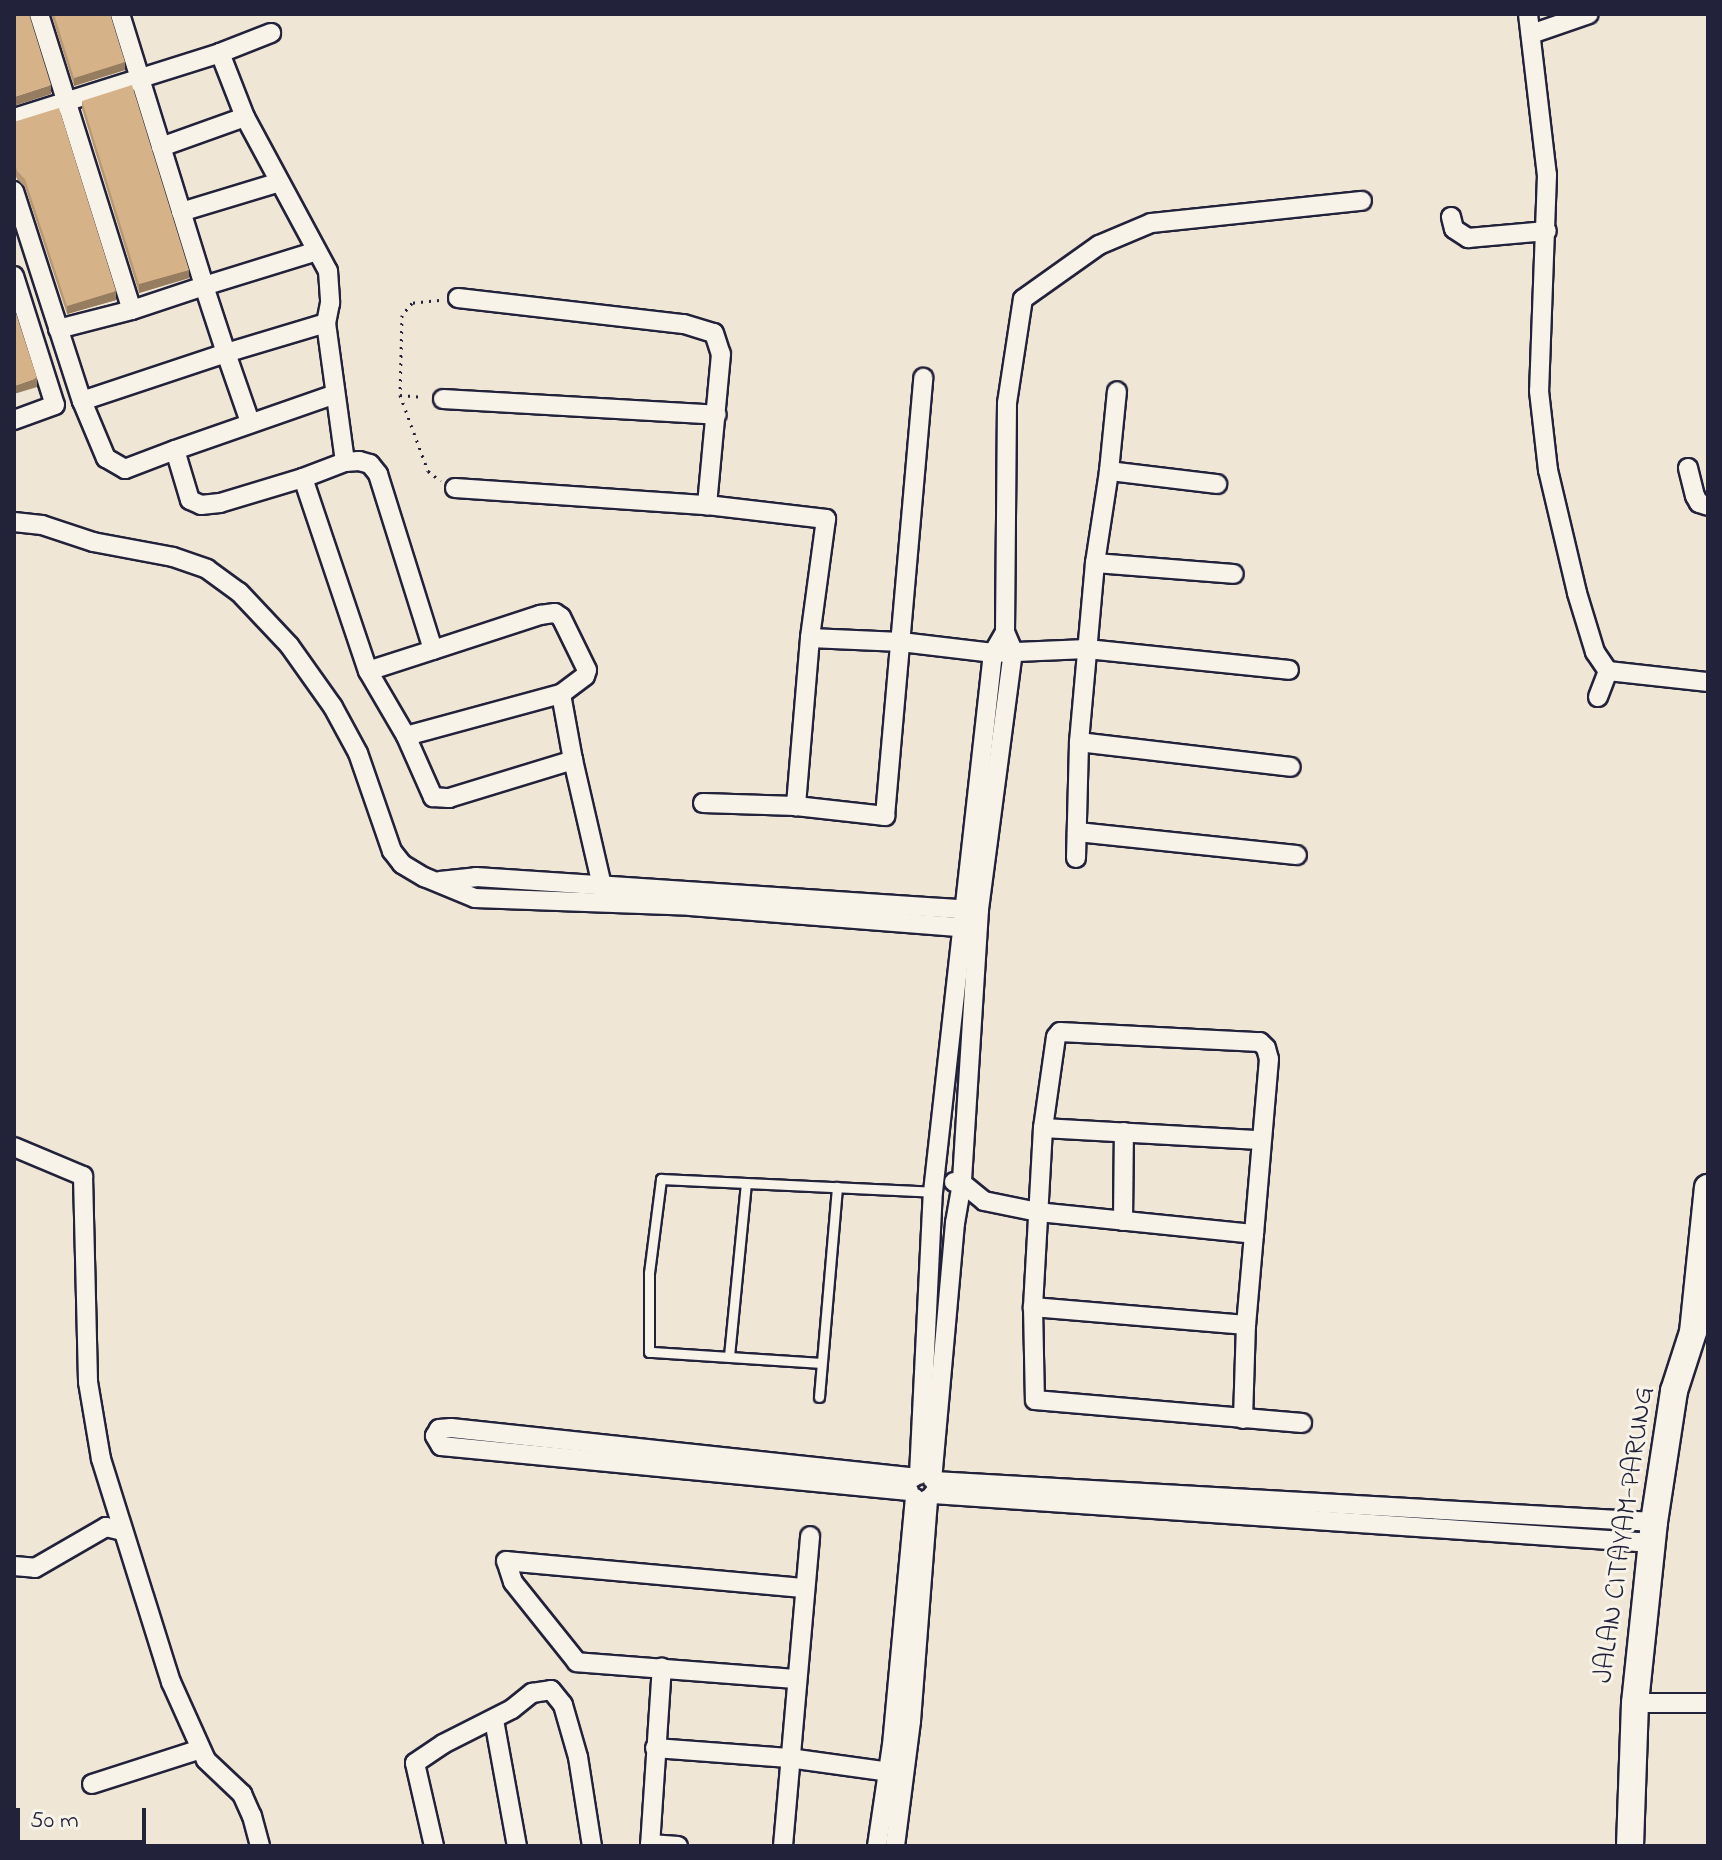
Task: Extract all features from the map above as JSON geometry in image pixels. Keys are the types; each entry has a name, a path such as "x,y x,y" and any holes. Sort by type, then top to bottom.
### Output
{"main road":[{"name":"JALAN CITAYAM-PARUNG","path":"1630,1846 1635,1703 1653,1532 1674,1391 1701,1334 1707,1202"}],"street":[{"path":"39,14 132,310"},
{"path":"120,14 204,286 250,422"},
{"path":"1528,14 1547,175 1539,391 1548,470 1587,627 1595,652 1608,671 1708,682"},
{"path":"1531,34 1589,14"},
{"path":"14,118 220,53 271,33"},
{"path":"220,53 245,117 329,278 330,303 326,323 333,395 345,462"},
{"path":"161,147 245,117"},
{"path":"181,212 280,182"},
{"path":"14,191 101,452 117,467 125,469 333,395"},
{"path":"923,1487 934,1186 970,919 1013,651 1005,632 1007,403 1023,299 1099,245 1151,223 1362,201"},
{"path":"1451,217 1454,229 1468,238 1547,231"},
{"path":"58,329 132,310 317,251"},
{"path":"14,276 55,405 14,420"},
{"path":"458,298 705,329 719,341 721,354 707,505"},
{"path":"82,401 326,323"},
{"path":"703,803 796,806 885,816 923,378"},
{"path":"1076,858 1079,742 1087,649 1117,391"},
{"path":"443,399 717,415"},
{"path":"175,450 190,500 201,505 220,503 345,462 370,464 378,474 433,650"},
{"path":"1688,468 1695,496 1699,503 1708,506"},
{"path":"1109,471 1217,484"},
{"path":"303,478 368,671 406,736 433,797 449,798 573,760"},
{"path":"455,488 707,505 826,519 810,638 796,806"},
{"path":"14,522 42,525 93,542 173,557 207,569 239,592 289,645 333,707 358,753 392,851 414,873 440,881 475,898 970,919"},
{"path":"1095,563 1234,574"},
{"path":"368,671 540,615 555,613 561,617 587,670 585,676 561,694 406,736"},
{"path":"895,1846 895,1772 923,1487 962,1183 970,919 993,653 1005,632"},
{"path":"810,638 901,642 993,653 1087,649 1289,670"},
{"path":"1598,697 1608,671"},
{"path":"561,694 602,886"},
{"path":"1079,742 1291,767"},
{"path":"1077,832 1297,855"},
{"path":"440,881 476,877 683,888 970,919"},
{"path":"1243,1419 1246,1325 1269,1059 1266,1048 1260,1042 1067,1030 1056,1037 1043,1128 1033,1307 1035,1400 1243,1419 1302,1423"},
{"path":"1043,1128 1260,1140"},
{"path":"1123,1221 1124,1132"},
{"path":"14,1147 83,1176 90,1407 122,1531 171,1682 206,1760 242,1794 260,1846"},
{"path":"934,1186 962,1183 984,1201 1038,1212 1254,1234"},
{"path":"933,1222 955,1223 984,1201"},
{"path":"1033,1307 1246,1325"},
{"path":"923,1487 451,1428 439,1429 435,1436 441,1446 923,1487 1653,1532"},
{"path":"14,1566 35,1568 106,1527 122,1531"},
{"path":"783,1846 810,1536"},
{"path":"796,1679 577,1662 513,1582 506,1561 805,1588"},
{"path":"662,1667 650,1845 678,1846"},
{"path":"434,1846 415,1763 443,1744 494,1720 532,1693 551,1690 563,1705 578,1757 592,1846"},
{"path":"1635,1703 1708,1703"},
{"path":"494,1720 517,1846"},
{"path":"655,1748 789,1758 895,1772"},
{"path":"92,1784 201,1749"},
{"path":"877,1846 895,1772"}],"lane":[{"path":"821,1363 649,1352 649,1273 661,1179 837,1187 934,1186"},
{"path":"729,1356 746,1184"},
{"path":"819,1397 837,1187"}],"path":[{"path":"428,471 400,395 402,315 412,303 458,298"},
{"path":"400,395 443,399"}],"building":[{"path":"14,14 29,14 51,85 14,97"},
{"path":"54,14 110,14 125,62 74,78"},
{"path":"132,85 189,270 139,284 82,101"},
{"path":"59,108 116,291 67,306 25,179 14,162 14,120"},
{"path":"14,307 37,378 14,386"}]}
